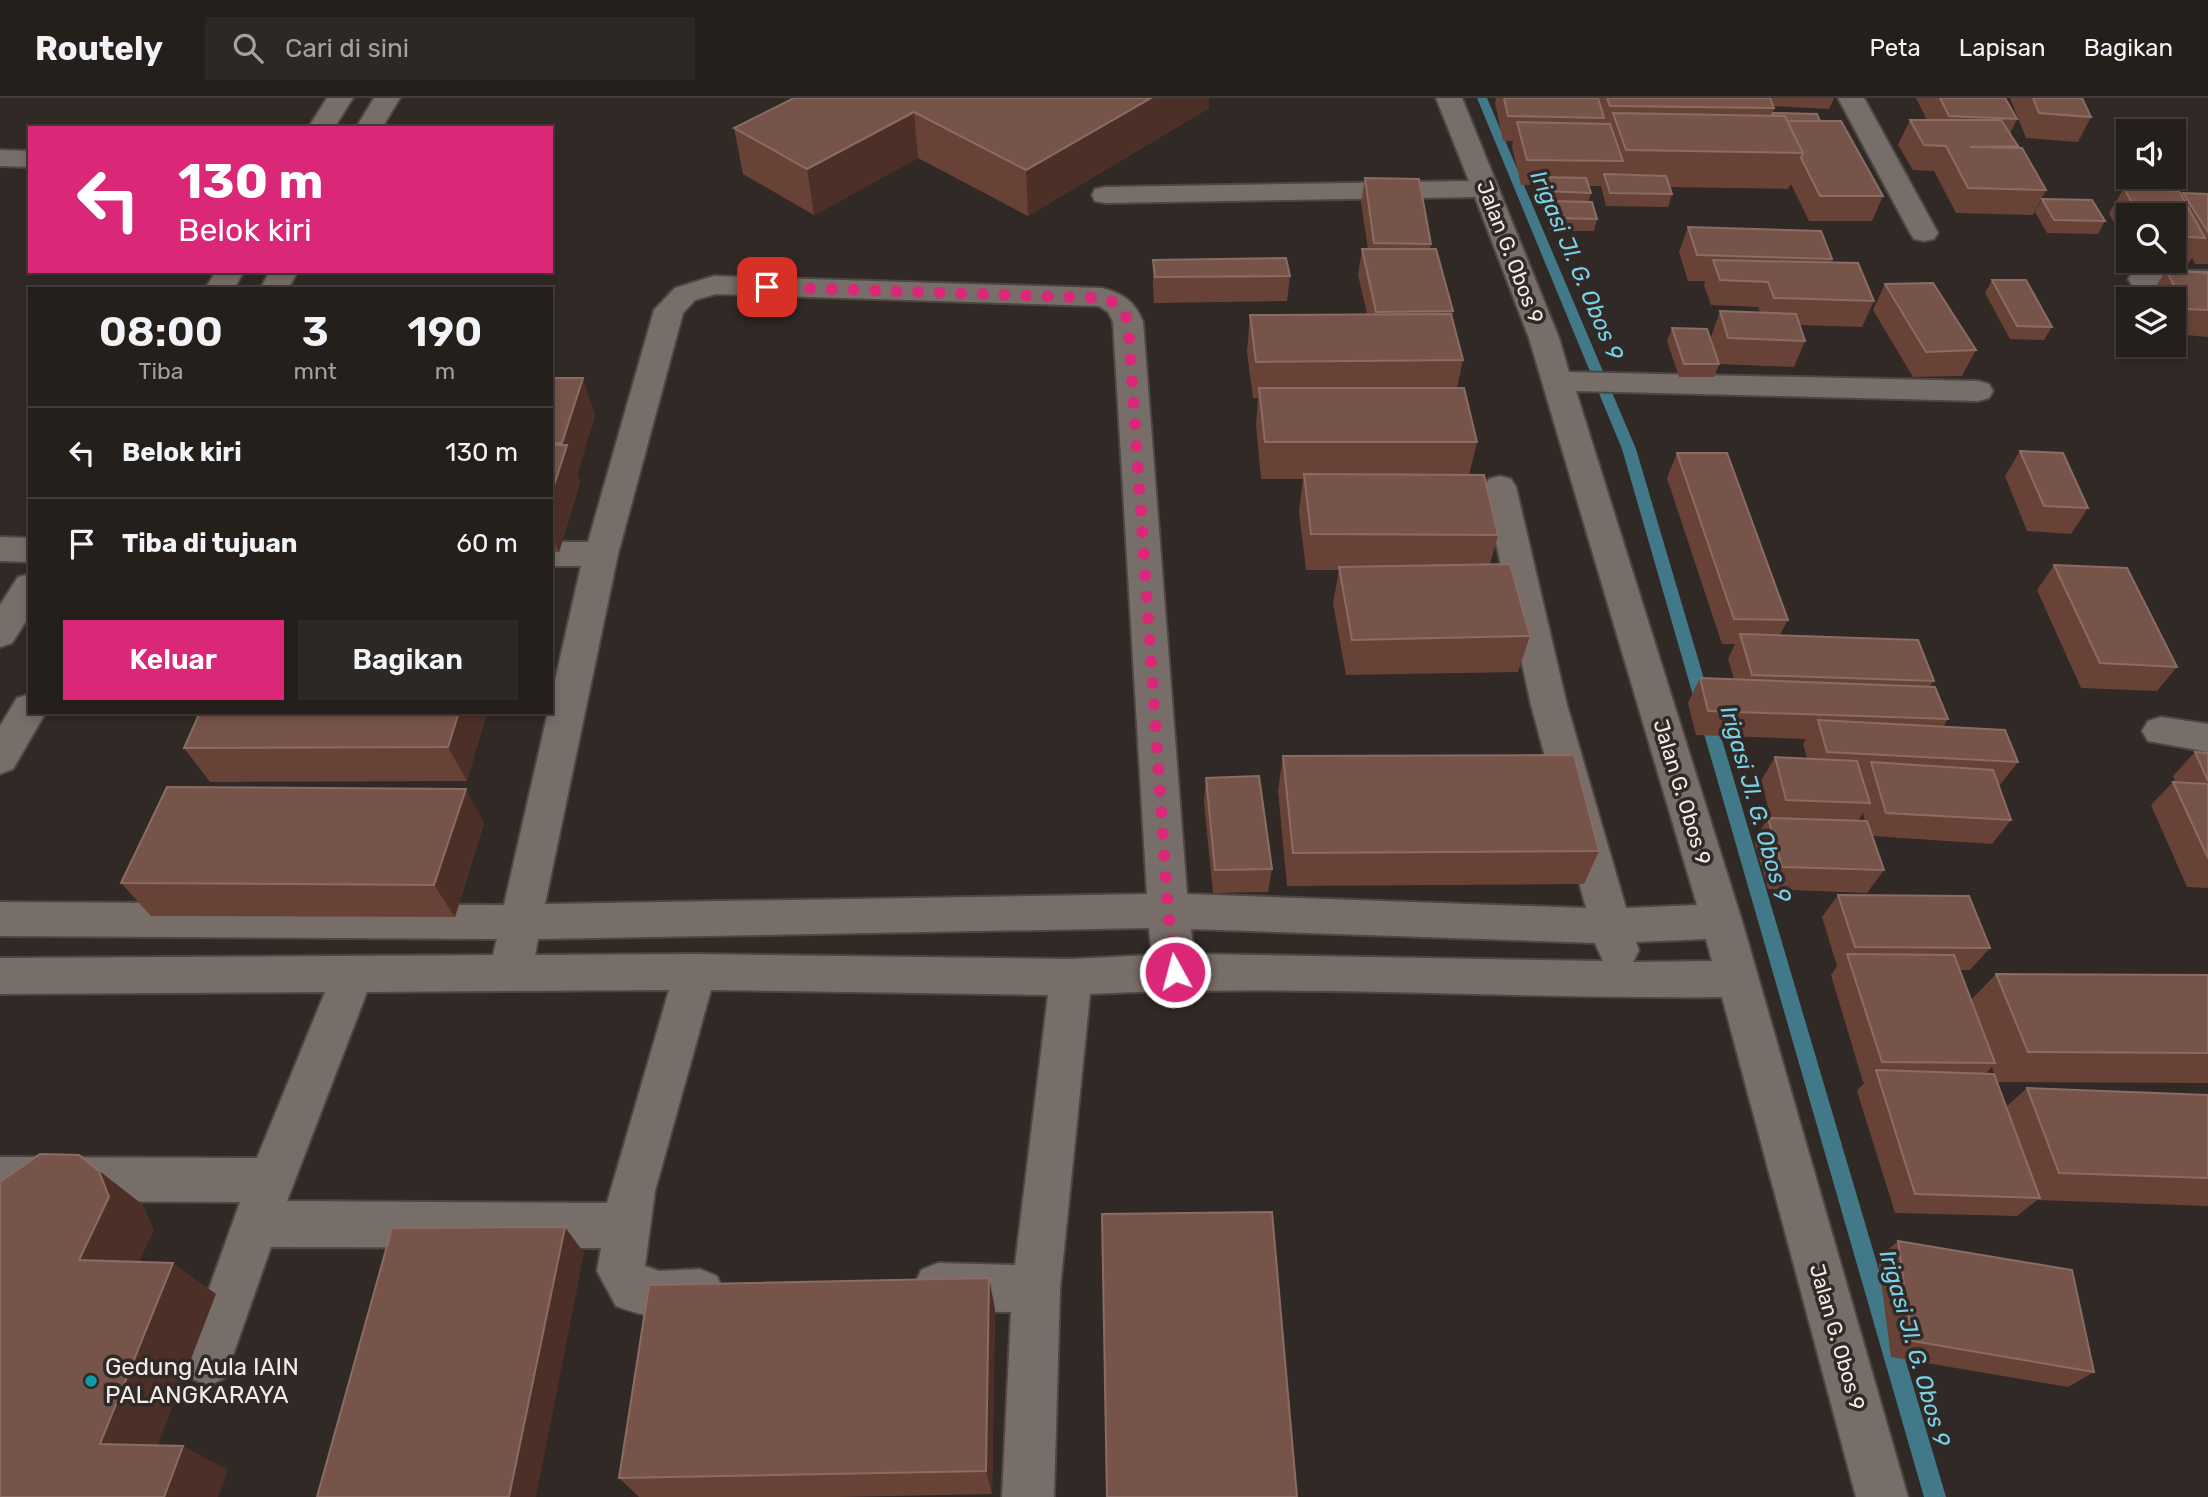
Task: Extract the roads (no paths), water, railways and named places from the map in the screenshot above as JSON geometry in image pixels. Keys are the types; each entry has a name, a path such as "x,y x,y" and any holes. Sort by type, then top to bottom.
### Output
{"street":[{"path":"322,126 340,98"},
{"path":"370,126 387,98"},
{"name":"Jalan G. Obos 9","path":"1449,98 1544,338 1722,921 1882,1497"},
{"path":"1851,98 1924,233"},
{"path":"0,158 28,159"},
{"path":"1105,195 1486,189"},
{"path":"2142,279 2208,280"},
{"path":"510,972 601,554 669,310 685,294 714,285 1102,298 1113,300 1124,309 1128,322 1168,911 1175,972"},
{"path":"1557,381 1978,391"},
{"path":"1500,487 1549,705 1613,926 1625,980"},
{"path":"0,549 28,550"},
{"path":"553,554 601,554"},
{"path":"0,634 28,589"},
{"path":"0,759 28,711"},
{"path":"2161,731 2208,738"},
{"path":"0,919 522,922 1168,911 1613,926 1722,921"},
{"path":"0,976 695,972 1071,977 1175,972 1625,980 1737,979"},
{"path":"695,972 632,1191 621,1271 633,1289 659,1295 738,1291"},
{"path":"208,1361 271,1180 354,973"},
{"path":"1028,1497 1036,1289 1071,977"},
{"path":"0,1179 271,1180"},
{"path":"256,1224 493,1223 627,1226"},
{"path":"898,1286 1036,1289"}],"waterway":[{"name":"Irigasi Jl. G. Obos 9","path":"1482,98 1629,449 1935,1497"}],"place":[{"name":"Gedung Aula IAIN PALANGKARAYA","path":"91,1381"}]}
